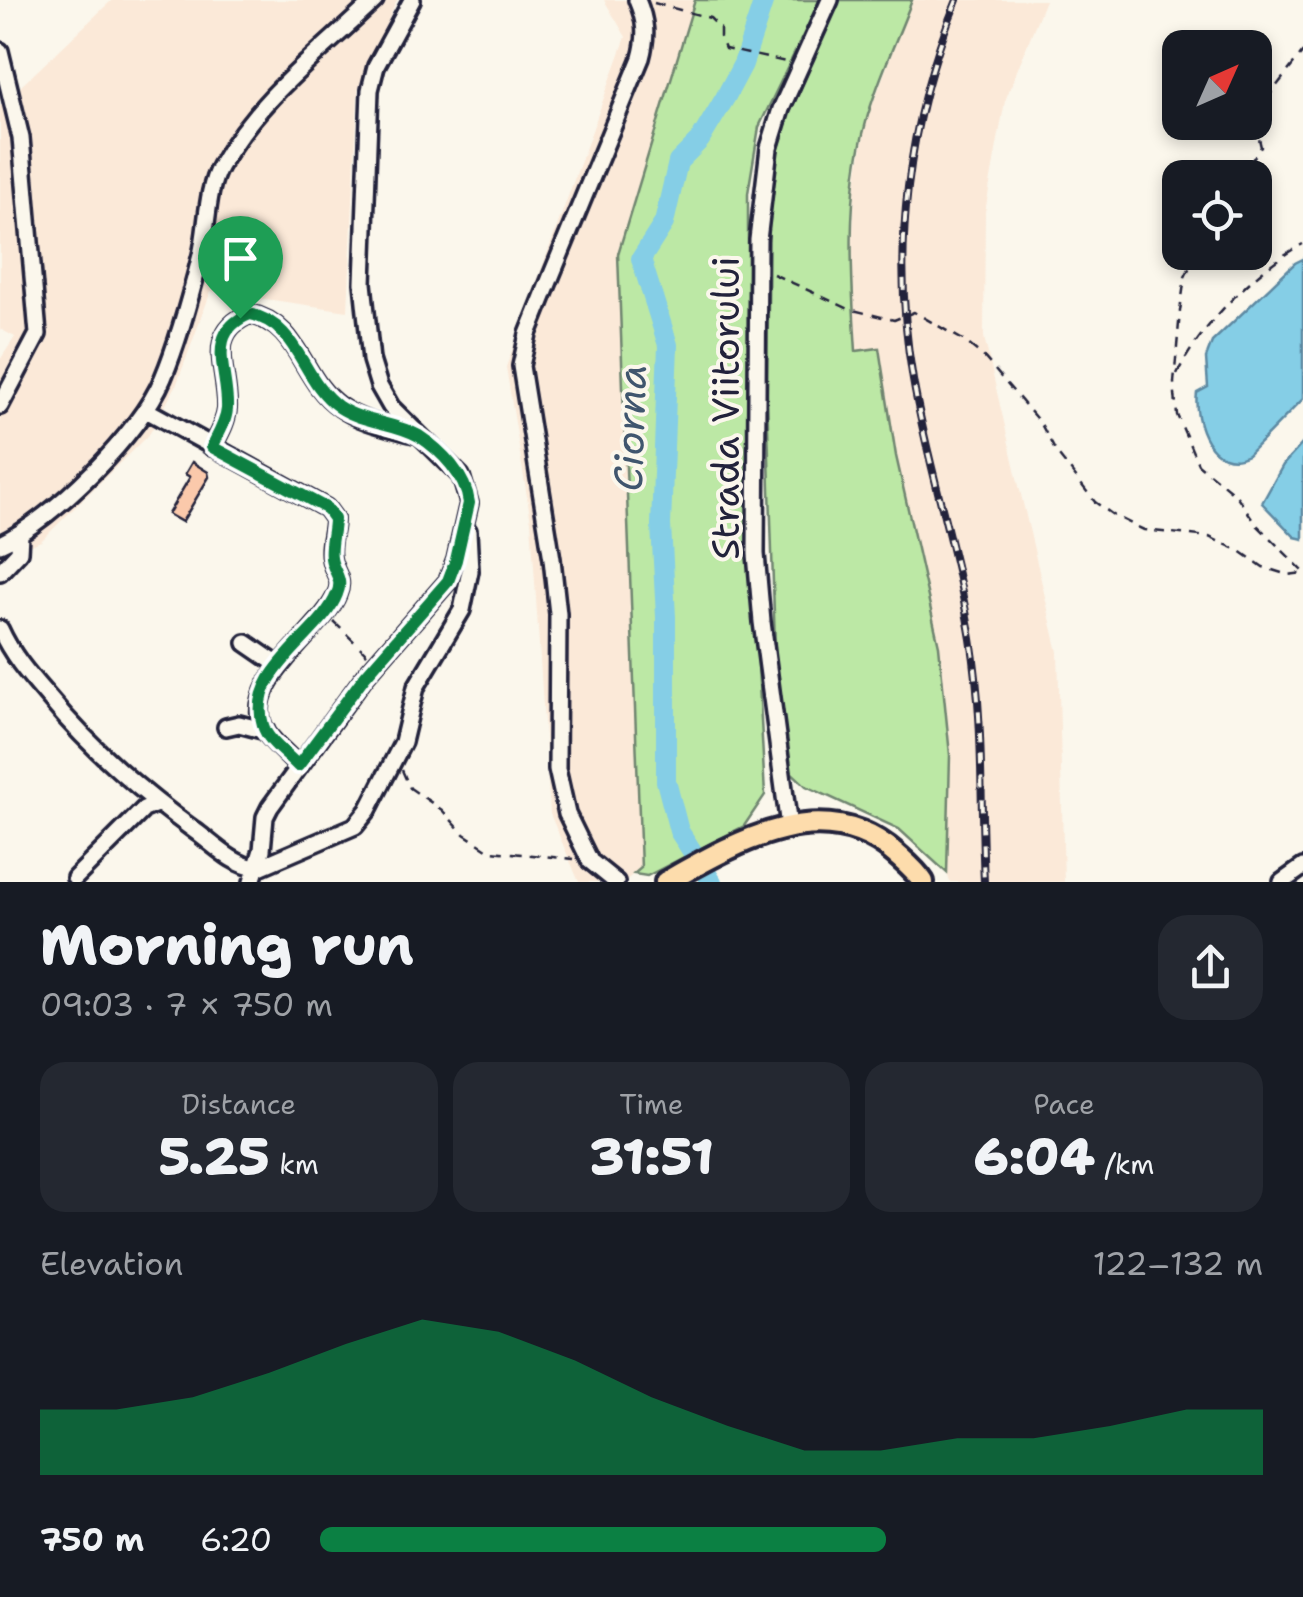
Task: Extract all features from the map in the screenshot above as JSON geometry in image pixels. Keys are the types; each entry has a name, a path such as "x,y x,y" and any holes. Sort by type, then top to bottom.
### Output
{"main road":[{"path":"674,878 745,838 788,826 840,824 880,840 923,882"}],"street":[{"path":"0,544 20,535 82,482 146,410 163,380 177,337 201,254 217,170 247,124 272,96 375,0"},
{"path":"255,875 354,826 368,810 403,742 416,687 462,610 470,571 468,494 461,476 391,407 379,386 371,360 363,283 370,90 376,66 412,0"},
{"path":"598,882 567,814 557,769 558,614 521,366 528,334 642,58 646,38 640,0"},
{"name":"Strada Viitorului","path":"788,826 756,554 760,199 780,109 830,0"},
{"path":"0,52 20,138 38,334 0,406"},
{"path":"212,447 227,412 223,338 231,324 250,314 280,326 317,385 340,408 418,435"},
{"path":"146,410 331,513 334,526 330,557 340,578 337,596 325,617 278,665 262,707 266,731 298,766"},
{"path":"255,875 265,817 298,766 376,663 448,581 467,512"},
{"path":"0,572 19,552 20,535"},
{"path":"0,629 20,666 66,720 156,804 255,875"},
{"path":"246,643 278,665"},
{"path":"226,727 239,724 266,731"},
{"path":"75,878 144,809 156,804"},
{"path":"590,861 616,882"},
{"path":"1282,882 1303,866"}],"path":[{"path":"640,0 710,18 720,28 725,49 799,65"},
{"path":"1272,92 1303,52"},
{"path":"1176,376 1200,334 1272,264 1303,244"},
{"path":"758,266 848,310 894,320 914,312 963,340 983,356 1041,424 1056,452 1095,502 1113,515 1144,530 1208,537 1240,550 1263,567 1288,575 1303,572"},
{"path":"1189,270 1176,376 1176,415 1198,464 1236,495 1257,525 1303,572"},
{"path":"325,617 348,632 376,663"},
{"path":"392,764 401,768 410,788 490,851 590,861"}],"shaded area":[{"path":"112,0 397,0 358,90 348,311 211,291 176,386 150,433 41,541 0,558 0,360 15,337 0,329 0,106"},
{"path":"604,0 695,0 618,254 641,868 624,882 579,882 550,814 531,521 506,367 626,37"},
{"path":"912,0 1045,0 1005,101 985,212 984,337 1058,652 1064,882 950,882 950,755 939,646 896,456 879,349 856,351 851,274 855,190 866,122"}],"green space":[{"path":"695,0 820,0 759,127 748,193 748,477 765,795 744,826 647,876 634,874 641,868 618,254"},
{"path":"840,0 912,0 876,91 860,150 853,207 853,294 856,351 879,348 896,456 939,646 950,755 947,873 899,829 806,786 790,771 776,678 767,394 769,211 775,163 787,119"}],"water":[{"path":"1303,259 1303,399 1248,455 1224,457 1208,442 1198,417 1197,393 1208,387 1206,358 1212,342"},
{"path":"1303,443 1303,539 1295,537 1262,503 1283,465"}],"building":[{"path":"192,462 208,472 209,477 182,522 168,514 190,477 185,474"}],"waterway":[{"name":"Ciorna","path":"712,882 679,831 666,781 666,617 661,525 668,345 641,259 664,223 678,162 700,140 743,64 764,0"}],"railway":[{"path":"957,0 940,45 915,139 904,235 904,284 913,380 965,606 975,669 984,882"}],"route":[{"path":"250,314 280,326 317,385 340,408 418,435 461,476 468,494 456,560 448,581 365,676 298,766 264,728 262,707 278,665 325,617 337,596 340,578 330,557 334,519 326,508 212,447 227,412 223,338 240,318 250,314"}]}
